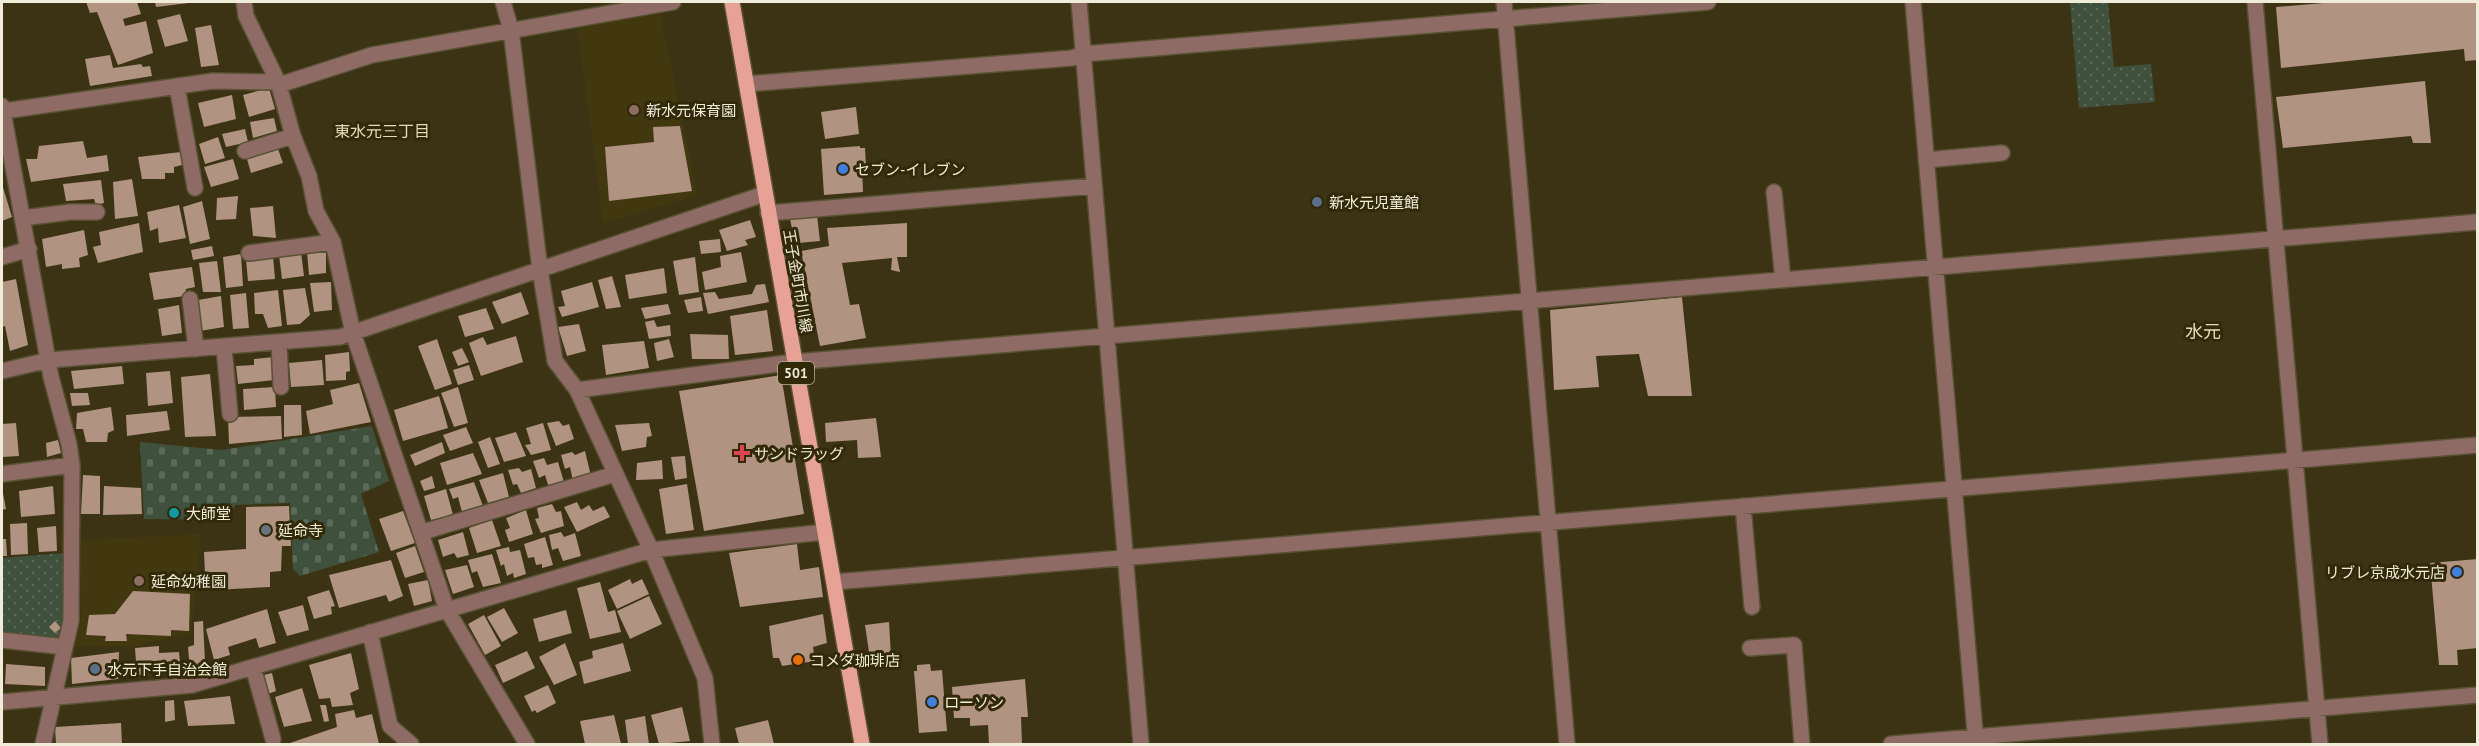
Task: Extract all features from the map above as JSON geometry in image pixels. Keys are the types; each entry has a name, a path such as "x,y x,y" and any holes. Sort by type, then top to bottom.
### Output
{"main road":[{"name":"王子金町市川線","path":"732,2 862,744"}],"street":[{"path":"244,2 246,16 278,84 293,136 309,176 316,211 333,242 353,333 423,532 447,610 527,744"},
{"path":"503,2 511,30 540,270 555,361 577,390 651,550 705,678 712,744"},
{"path":"43,744 71,621 72,465 69,444 51,377 3,109 213,81 278,84 372,55 673,2"},
{"path":"1079,2 1141,744"},
{"path":"1504,2 1567,744"},
{"path":"746,84 1708,2"},
{"path":"1913,2 1976,741"},
{"path":"2255,2 2320,744"},
{"path":"177,86 195,188"},
{"path":"245,151 293,136"},
{"path":"1926,159 2002,153"},
{"path":"768,213 1093,186"},
{"path":"1774,192 1783,280"},
{"path":"2,371 49,360 340,337 764,194"},
{"path":"24,218 70,212 97,212"},
{"path":"577,390 794,362 2478,222"},
{"path":"249,253 333,242"},
{"path":"2,257 29,249"},
{"path":"190,299 196,348"},
{"path":"279,342 281,387"},
{"path":"224,347 230,414"},
{"path":"834,582 2478,445"},
{"path":"2,474 72,465"},
{"path":"423,532 615,474"},
{"path":"1743,506 1752,607"},
{"path":"2,702 192,686 651,550 825,532"},
{"path":"370,632 390,726 411,744"},
{"path":"2,640 65,647"},
{"path":"1750,648 1794,645 1802,744"},
{"path":"254,667 273,739"},
{"path":"1891,744 1976,741 2478,695"}],"shaded area":[{"name":"新水元保育園","path":"660,13 698,195 603,223 577,25"},
{"name":"延命幼稚園","path":"201,534 191,633 131,647 74,646 81,621 81,540"}],"green space":[{"path":"2070,2 2108,2 2114,67 2151,64 2155,102 2079,108"},
{"path":"372,426 389,481 361,494 379,552 300,576 293,569 290,503 235,505 229,520 144,519 140,442 222,450"},
{"path":"65,553 65,623 61,641 2,636 2,558"}],"building":[{"path":"86,2 137,2 141,14 123,19 125,26 146,21 153,53 118,65 97,12 90,13"},
{"path":"155,2 188,2 189,3 156,7"},
{"path":"2335,2 2478,2 2478,60 2465,61 2464,49 2281,68 2276,7"},
{"path":"180,14 188,41 165,47 157,20"},
{"path":"211,25 219,65 201,67 195,28"},
{"path":"110,55 113,68 141,64 143,67 150,66 152,76 90,86 85,59"},
{"path":"2425,81 2431,143 2413,143 2411,136 2283,148 2276,97"},
{"path":"269,88 275,109 249,117 243,95"},
{"path":"232,95 236,119 204,127 198,103"},
{"path":"856,107 859,134 825,139 821,112"},
{"path":"274,118 277,131 253,138 250,122"},
{"path":"680,126 692,191 609,201 605,147 654,142 653,127"},
{"path":"245,129 248,142 226,147 222,134"},
{"path":"218,137 225,158 205,164 199,144"},
{"path":"83,141 87,158 107,155 109,171 31,182 26,159 37,159 39,146"},
{"path":"860,146 860,148 865,148 866,167 862,168 863,192 824,195 821,149"},
{"path":"278,149 283,163 251,173 247,159"},
{"path":"181,152 182,165 174,167 174,173 165,173 165,179 142,179 138,157"},
{"path":"233,159 239,179 211,187 204,167"},
{"path":"132,179 138,216 115,219 113,182"},
{"path":"101,180 104,203 96,205 94,199 66,201 63,184"},
{"path":"2,184 12,217 2,221"},
{"path":"238,196 236,219 216,220 217,198"},
{"path":"202,201 210,239 190,244 183,207"},
{"path":"179,205 186,238 159,243 158,228 150,231 147,212"},
{"path":"273,206 276,238 253,236 250,208"},
{"path":"817,215 820,241 787,244 787,235 793,233 790,219"},
{"path":"750,220 756,237 745,240 748,245 727,251 719,230"},
{"path":"139,223 143,252 98,263 93,247 101,245 99,232"},
{"path":"907,223 907,257 897,257 900,272 891,270 892,258 842,263 850,305 859,304 866,338 820,346 801,251 829,246 827,228"},
{"path":"84,230 88,255 79,258 80,267 62,269 62,264 46,267 42,239"},
{"path":"720,239 721,252 701,254 699,241"},
{"path":"212,246 214,256 193,260 191,250"},
{"path":"326,251 326,273 309,275 307,252"},
{"path":"301,252 304,276 282,279 279,255"},
{"path":"741,252 747,282 705,290 702,272 721,267 720,256"},
{"path":"241,254 243,286 226,288 223,257"},
{"path":"273,256 275,279 248,281 246,260"},
{"path":"695,257 699,292 679,295 673,261"},
{"path":"217,261 221,292 203,292 199,263"},
{"path":"192,267 195,287 186,289 185,296 154,300 149,273"},
{"path":"664,268 667,293 629,299 625,275"},
{"path":"612,276 621,307 606,309 598,280"},
{"path":"16,279 28,345 10,351 5,326 2,327 2,282"},
{"path":"331,282 332,310 314,312 310,283"},
{"path":"592,282 599,307 562,317 558,307 565,306 561,291"},
{"path":"765,284 769,302 708,314 703,293 715,292 719,299 752,294 756,285"},
{"path":"305,288 310,315 300,324 287,325 283,290"},
{"path":"278,290 282,326 268,328 263,314 255,314 254,293"},
{"path":"521,292 529,314 502,324 492,302"},
{"path":"246,293 249,328 233,329 230,295"},
{"path":"221,296 224,327 200,331 198,300"},
{"path":"701,297 703,311 688,313 684,300"},
{"path":"1682,297 1692,396 1648,396 1639,354 1596,356 1599,387 1554,390 1550,310"},
{"path":"668,304 671,314 645,319 641,308"},
{"path":"179,305 182,333 162,336 158,309"},
{"path":"486,308 494,329 465,337 458,316"},
{"path":"767,310 773,351 735,355 730,316"},
{"path":"654,320 657,327 670,325 671,336 649,339 645,322"},
{"path":"579,324 586,351 567,356 558,327"},
{"path":"690,334 728,335 729,359 692,359"},
{"path":"516,336 523,362 481,376 469,343 483,337 487,345"},
{"path":"437,339 452,384 435,390 418,346"},
{"path":"669,339 674,357 657,361 654,343"},
{"path":"644,341 649,368 606,375 602,345"},
{"path":"462,348 469,362 458,366 452,352"},
{"path":"349,352 350,371 346,372 346,380 326,381 325,355"},
{"path":"274,357 274,380 238,384 236,366 254,365 254,359"},
{"path":"322,360 324,385 291,387 289,363"},
{"path":"469,365 474,380 458,385 453,370"},
{"path":"122,366 124,384 74,389 71,371"},
{"path":"170,371 173,403 148,406 146,373"},
{"path":"210,374 216,436 185,437 181,377"},
{"name":"サンドラッグ","path":"781,375 804,514 704,531 679,391"},
{"path":"359,383 371,422 310,434 306,411 333,404 330,390"},
{"path":"275,387 276,407 244,410 243,389"},
{"path":"458,387 468,423 454,427 441,393"},
{"path":"70,393 88,393 90,405 72,406"},
{"path":"439,396 448,428 403,441 394,410"},
{"path":"284,405 301,405 302,435 284,437"},
{"path":"111,407 114,430 108,433 107,442 86,442 83,429 76,429 77,413"},
{"path":"167,411 170,430 127,436 126,415"},
{"path":"281,416 282,439 229,444 228,417"},
{"path":"876,418 881,457 858,458 857,440 826,442 825,423"},
{"path":"559,421 563,426 569,424 574,439 556,446 547,423"},
{"path":"16,423 19,456 2,457 2,424"},
{"path":"543,423 551,450 531,455 525,445 531,444 526,428"},
{"path":"649,423 652,436 647,437 646,447 622,451 615,425"},
{"path":"466,427 473,443 450,451 443,435"},
{"path":"516,432 526,456 504,462 495,438"},
{"path":"490,437 500,464 488,468 478,442"},
{"path":"58,440 61,453 47,457 46,443"},
{"path":"442,442 445,453 415,466 410,455"},
{"path":"585,451 591,476 573,481 570,467 565,469 561,455 572,452 575,455"},
{"path":"473,453 482,474 447,485 440,463"},
{"path":"685,456 687,478 675,480 671,457"},
{"path":"544,458 547,465 558,462 564,482 549,488 545,475 539,478 533,461"},
{"path":"662,460 663,479 636,480 637,463"},
{"path":"519,468 522,472 531,469 536,488 521,493 517,484 513,485 508,470"},
{"path":"503,473 509,497 488,503 479,480"},
{"path":"83,475 100,476 100,514 81,514"},
{"path":"432,476 435,488 424,491 420,481"},
{"path":"474,482 483,506 462,512 458,497 453,499 449,489"},
{"path":"687,484 694,530 666,534 659,489"},
{"path":"53,486 55,514 21,517 19,491"},
{"path":"104,486 141,488 142,514 103,515"},
{"path":"2,488 6,509 2,510"},
{"path":"446,489 453,515 431,520 424,496"},
{"path":"577,502 581,510 589,505 593,511 604,506 610,517 577,532 564,507"},
{"path":"552,504 556,512 561,511 564,526 541,533 535,519 539,518 537,508"},
{"path":"289,506 291,546 282,546 281,571 270,572 270,587 214,590 212,572 205,573 204,552 246,549 246,507"},
{"path":"526,510 533,534 509,542 505,530 510,528 506,518"},
{"path":"403,511 415,543 391,551 379,519"},
{"path":"492,520 501,546 477,553 469,528"},
{"path":"27,523 28,554 11,555 10,524"},
{"path":"56,526 57,551 39,552 37,528"},
{"path":"463,532 469,555 457,558 454,553 443,557 438,540"},
{"path":"561,532 564,537 575,533 581,556 563,561 558,548 552,550 549,535"},
{"path":"545,537 553,565 542,568 542,564 536,565 534,557 528,558 524,544"},
{"path":"2,539 6,539 7,556 2,556"},
{"path":"797,544 800,570 819,567 823,597 740,607 729,553"},
{"path":"415,546 424,572 405,578 396,553"},
{"path":"509,547 510,552 520,550 526,574 514,578 513,573 507,576 504,564 501,566 496,550"},
{"path":"492,554 501,583 483,587 477,571 472,573 468,560"},
{"path":"2478,559 2478,648 2457,650 2458,665 2439,665 2430,563"},
{"path":"391,560 403,596 389,602 386,595 339,608 329,575"},
{"path":"467,565 474,587 453,594 445,570"},
{"path":"630,579 632,584 642,579 649,594 617,609 608,590"},
{"path":"428,580 432,601 414,606 408,584"},
{"path":"600,582 608,612 615,610 621,632 590,639 577,588"},
{"path":"329,590 335,606 331,607 332,614 314,619 307,597"},
{"path":"133,591 190,594 189,631 171,630 171,636 126,634 127,641 105,641 106,636 86,635 89,615 115,614"},
{"path":"649,596 662,624 630,639 617,611"},
{"path":"303,605 309,630 287,636 278,612"},
{"path":"504,608 518,633 502,642 487,617"},
{"path":"267,609 276,643 259,648 256,638 228,647 230,655 214,660 206,629"},
{"path":"566,610 572,633 539,642 533,619"},
{"path":"823,614 827,643 813,647 815,661 782,666 779,658 773,658 769,626"},
{"path":"484,615 501,646 485,655 468,624"},
{"path":"55,621 61,628 55,633 49,627"},
{"path":"203,621 205,662 198,663 197,671 190,671 188,647 194,645 194,622"},
{"path":"889,622 891,656 870,659 865,625"},
{"path":"565,643 577,675 554,685 539,657"},
{"path":"623,643 631,671 584,684 579,662 593,658 592,651"},
{"path":"159,646 159,653 179,652 181,672 137,675 135,648"},
{"path":"527,651 535,668 503,683 495,665"},
{"name":"水元下手自治会館","path":"119,652 118,679 72,684 71,658"},
{"path":"351,653 359,689 350,693 353,705 332,707 330,698 319,699 309,665"},
{"path":"6,664 45,667 45,686 5,684"},
{"path":"930,664 931,671 942,670 947,731 919,733 914,671 917,671 917,665"},
{"path":"272,673 276,691 268,694 264,675"},
{"path":"1025,679 1028,717 1021,717 1022,744 989,744 988,725 970,726 970,718 954,718 952,687"},
{"path":"548,685 556,703 537,713 535,710 532,712 524,696"},
{"path":"302,688 312,721 284,727 275,697"},
{"path":"230,696 235,724 188,726 184,701"},
{"path":"174,700 175,720 165,722 165,701"},
{"path":"320,705 326,705 329,721 324,722"},
{"path":"682,707 690,741 659,744 651,715"},
{"path":"354,710 356,718 372,714 379,744 287,744 337,727 335,714"},
{"path":"614,715 621,744 585,744 580,721"},
{"path":"645,716 649,744 628,744 625,720"},
{"path":"768,720 774,744 739,744 735,728"},
{"path":"121,723 122,744 56,744 55,727"}],"place":[{"name":"新水元保育園","path":"634,110"},
{"name":"セブン-イレブン","path":"843,169"},
{"name":"新水元児童館","path":"1317,202"},
{"name":"サンドラッグ","path":"742,453"},
{"name":"大師堂","path":"174,513"},
{"name":"延命寺","path":"266,530"},
{"name":"リブレ京成水元店","path":"2457,572"},
{"name":"延命幼稚園","path":"139,581"},
{"name":"コメダ珈琲店","path":"798,660"},
{"name":"水元下手自治会館","path":"95,669"},
{"name":"ローソン","path":"932,702"}],"district":[{"name":"東水元三丁目","path":"382,131"},
{"name":"水元","path":"2203,331"}]}
